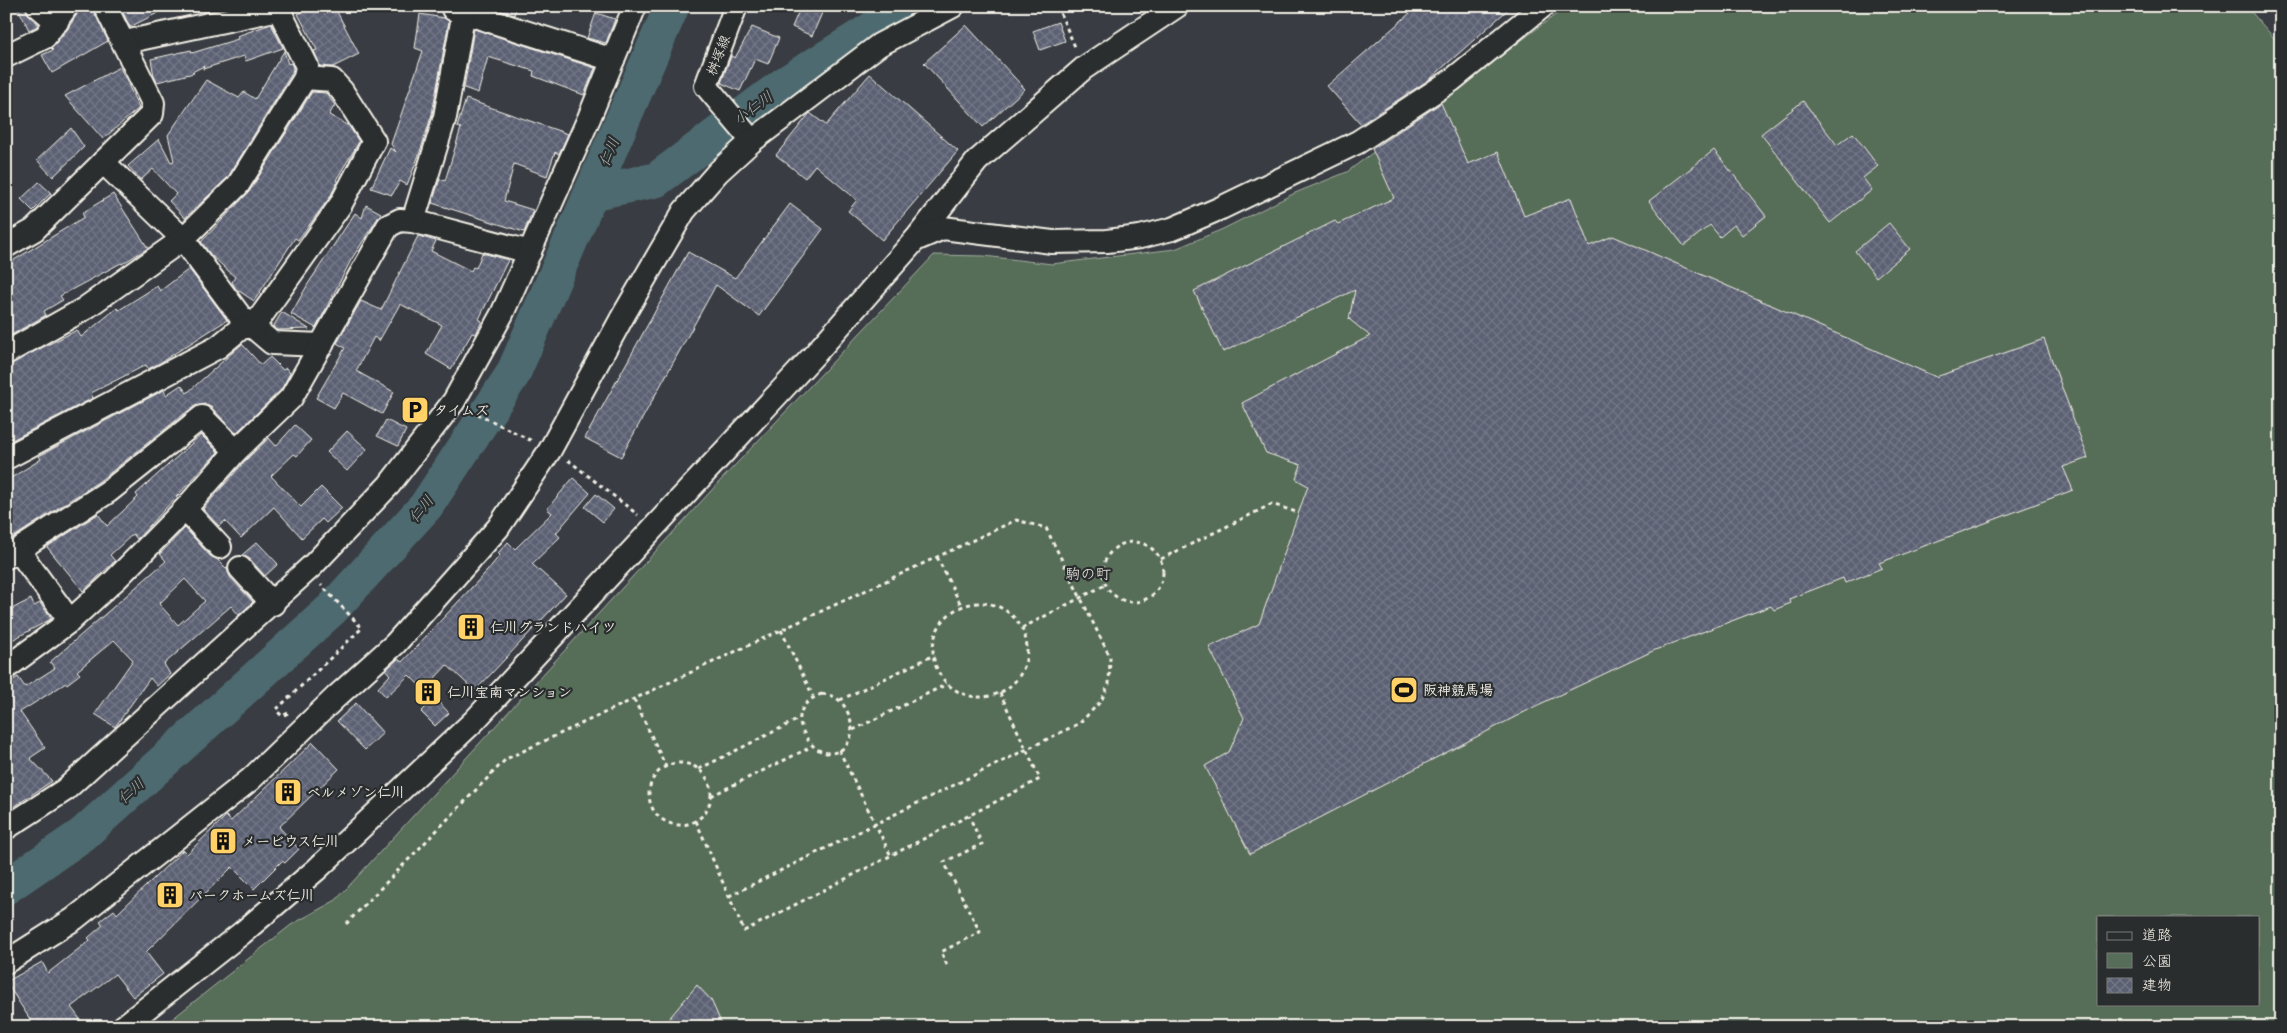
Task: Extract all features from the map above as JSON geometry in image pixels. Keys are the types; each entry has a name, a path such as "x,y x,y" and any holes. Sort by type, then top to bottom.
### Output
{"street":[{"path":"6,56 45,37 62,14 38,6"},
{"path":"6,246 34,230 152,114 153,103 105,6"},
{"path":"6,828 65,790 273,604 323,555 389,485 454,401 502,314 635,6"},
{"name":"桝塚線","path":"736,6 706,86 749,139"},
{"path":"6,962 74,919 251,779 336,697 395,644 498,528 544,446 684,211 718,172 749,139 879,44 953,6"},
{"path":"122,1027 249,926 361,829 474,721 815,354 915,240 977,161 1084,68 1177,6"},
{"path":"915,240 943,228 1052,242 1107,241 1140,237 1172,228 1230,204 1358,142 1452,80 1543,6"},
{"path":"6,353 84,309 183,239 238,185 305,78 307,66 278,8 124,42"},
{"path":"412,222 445,117 459,9 613,60"},
{"path":"6,458 218,347 241,328 254,326 341,204 374,141 342,90 332,80 305,78"},
{"path":"103,162 183,239 240,316 272,343 322,346"},
{"path":"6,668 70,621 116,579 185,509 236,451 291,398 388,226 400,220 412,222 530,252"},
{"path":"70,621 12,554 108,492 202,416 236,451"},
{"path":"185,509 220,547"},
{"path":"240,568 273,604"}],"path":[{"path":"1057,6 1076,50"},
{"path":"2270,6 2281,18"},
{"path":"461,405 544,446 596,480 653,529"},
{"path":"1161,559 1272,504 1299,513"},
{"path":"346,924 506,759 1016,520 1028,521 1046,528 1110,657 1109,684 1101,701 1080,723 729,896"},
{"path":"1127,542 1147,545 1161,559 1163,578 1153,595 1144,601 1134,603 1123,602 1114,597 1105,585 1102,570 1105,560 1118,546 1127,542"},
{"path":"938,557 962,607"},
{"path":"282,716 276,710 362,628 318,582"},
{"path":"1022,628 1105,585"},
{"path":"978,603 994,605 1008,612 1022,628 1026,638 1028,654 1023,670 1014,684 1000,693 987,697 972,697 958,692 947,684 938,672 934,655 934,644 938,629 948,616 962,607 978,603"},
{"path":"781,630 813,696"},
{"path":"840,700 934,655"},
{"path":"853,730 947,684"},
{"path":"696,820 744,930 1040,779 1000,693"},
{"path":"830,695 840,700 852,721 853,730 851,738 839,750 824,753 811,746 799,719 802,708 813,696 830,695"},
{"path":"634,699 666,767"},
{"path":"699,770 799,719"},
{"path":"711,796 811,746"},
{"path":"839,750 891,856"},
{"path":"680,763 699,770 710,786 711,796 706,810 696,820 686,824 670,823 657,815 651,806 650,786 655,776 666,767 680,763"},
{"path":"947,965 941,952 980,932 944,862 982,844 969,816"}],"green space":[{"name":"阪神競馬場","path":"1567,6 2246,6 2281,46 2281,1027 162,1027 291,925 336,900 721,480 934,255 984,256 1052,264 1175,249 1223,229 1295,193 1347,172"}],"building":[{"path":"17,6 25,6 29,16 38,24 36,27 29,30"},
{"path":"92,6 108,41 52,73 42,55 53,50 51,48 67,30 79,11"},
{"path":"120,6 171,6 130,27"},
{"path":"313,6 334,6 359,54 333,67 320,66 314,51 317,50 298,14"},
{"path":"488,6 517,6 514,15"},
{"path":"801,6 825,6 812,36 792,27"},
{"path":"1418,6 1512,6 1430,79 1361,124 1327,86"},
{"path":"596,13 615,19 606,43 587,38"},
{"path":"420,14 444,18 449,21 432,114 419,155 407,185 400,181 392,195 371,188 390,148 396,152 391,144 423,51 415,48"},
{"path":"1058,22 1065,41 1040,50 1033,31"},
{"path":"271,24 283,48 246,61 244,56 203,69 204,66 192,72 194,73 157,82 154,76 151,59 191,50 192,53 238,39 237,36"},
{"path":"966,25 1025,89 983,127 924,63"},
{"path":"752,27 779,38 768,64 755,59 740,91 721,83 731,56 735,58"},
{"path":"474,29 595,68 584,95 533,76 534,71 488,57 478,93 464,88"},
{"path":"284,51 288,64 291,63 293,68 292,73 228,177 185,218 169,201 176,194 153,169 141,180 128,166 159,139 171,162 174,161 168,135 206,80 239,98 244,92 255,99"},
{"path":"120,67 139,108 103,139 65,96"},
{"path":"870,74 958,151 882,240 848,211 857,200 815,165 805,178 776,155 810,113 826,125"},
{"path":"312,92 326,93 335,105 329,115 349,126 359,142 336,180 338,181 330,197 298,240 295,238 254,301 236,289 232,282 235,277 211,255 201,242 249,192"},
{"path":"466,99 568,134 559,154 555,152 547,176 514,164 504,201 533,210 524,232 432,203 440,179 445,181 461,128 457,127"},
{"path":"1803,101 1837,145 1853,133 1878,166 1863,178 1872,190 1830,223 1761,134"},
{"path":"1441,103 1468,164 1498,152 1524,216 1571,198 1589,246 1613,236 1936,377 2044,339 2088,458 2063,467 2073,490 1879,563 1882,568 1845,583 1843,578 1789,599 1791,603 1774,610 1771,606 1655,650 1540,704 1250,854 1205,766 1229,752 1244,718 1209,647 1259,624 1308,486 1296,479 1301,465 1266,453 1242,403 1370,336 1349,319 1355,290 1223,352 1194,291 1335,221 1338,224 1394,198 1372,149"},
{"path":"71,128 84,147 53,177 37,160"},
{"path":"1714,150 1766,216 1742,235 1734,225 1720,237 1710,225 1684,246 1649,201"},
{"path":"39,182 51,193 33,211 21,199"},
{"path":"113,194 148,248 122,264 60,296 63,300 44,311 46,315 6,338 6,265 84,217 82,213"},
{"path":"790,204 823,229 759,316 716,285 621,457 585,438 688,252 735,278"},
{"path":"366,205 381,213 351,260 316,328 291,314 308,284 355,213 362,218"},
{"path":"1889,223 1910,249 1876,277 1855,251"},
{"path":"418,236 436,241 431,251 471,271 473,267 476,268 482,253 508,260 479,319 482,321 476,334 472,333 451,369 426,354 442,325 400,304 379,341 374,337 356,371 394,392 382,414 343,393 334,408 316,398 345,348 337,343 361,301 381,310"},
{"path":"189,269 227,320 158,364 148,369 146,365 91,393 93,398 6,443 6,366 77,330 81,337 117,308 119,310 157,286 160,291"},
{"path":"282,312 309,329 278,330 273,327"},
{"path":"242,344 261,365 270,357 283,370 286,368 290,373 281,390 236,433 211,407 205,404 194,406 101,480 6,542 6,481 41,459 39,456 164,390 166,395 181,385 187,393"},
{"path":"386,420 406,430 398,446 377,436"},
{"path":"295,425 311,440 297,456 294,454 271,476 301,507 321,487 342,508 326,523 322,519 302,538 274,507 241,538 225,521 219,526 203,509 246,460 269,438 276,446"},
{"path":"347,431 367,449 347,471 327,452"},
{"path":"201,435 218,452 137,539 133,534 110,555 115,561 83,591 47,547 98,514 107,526 138,497 136,494"},
{"path":"573,478 590,493 556,533 560,537 532,564 566,594 475,691 447,665 424,690 409,675 386,697 378,688 390,675 386,670 398,659 402,662 487,571 500,555 498,553 508,542 515,549 552,513 547,509"},
{"path":"596,494 614,509 603,522 585,507"},
{"path":"185,528 210,556 218,560 227,569 230,577 253,602 239,615 231,606 164,664 170,674 157,686 150,678 115,727 95,714 133,660 114,640 77,671 80,674 67,684 20,712 45,748 30,758 52,781 6,812 6,685 18,677 25,687 55,668 50,662 166,561 160,554","holes":["185,579 205,601 178,625 159,604"]},
{"path":"257,542 278,564 265,576 250,559 242,555"},
{"path":"31,599 34,606 40,603 51,619 12,640 6,629 6,612"},
{"path":"435,698 449,713 435,726 421,712"},
{"path":"356,703 383,733 365,750 337,721"},
{"path":"313,742 339,769 279,827 299,849 285,863 282,861 254,889 232,867 146,952 163,974 133,997 115,974 71,1007 86,1027 35,1027 6,982 42,962 48,973 90,940 88,938 103,925 100,921 114,910 117,914 183,850 187,854 226,816 231,821"},
{"path":"697,985 711,1000 723,1027 662,1027"}],"waterway":[{"name":"仁川","path":"6,887 82,835 332,609 426,506 513,374 672,6"},
{"name":"小仁川","path":"591,193 656,180 786,83 909,6"}],"place":[{"name":"タイムズ","path":"415,410"},
{"name":"仁川グランドハイツ","path":"471,627"},
{"name":"阪神競馬場","path":"1404,690"},
{"name":"仁川宝南マンション","path":"428,692"},
{"name":"ベルメゾン仁川","path":"288,792"},
{"name":"メービウス仁川","path":"223,841"},
{"name":"パークホームズ仁川","path":"170,895"}],"district":[{"name":"駒の町","path":"1088,574"}]}
